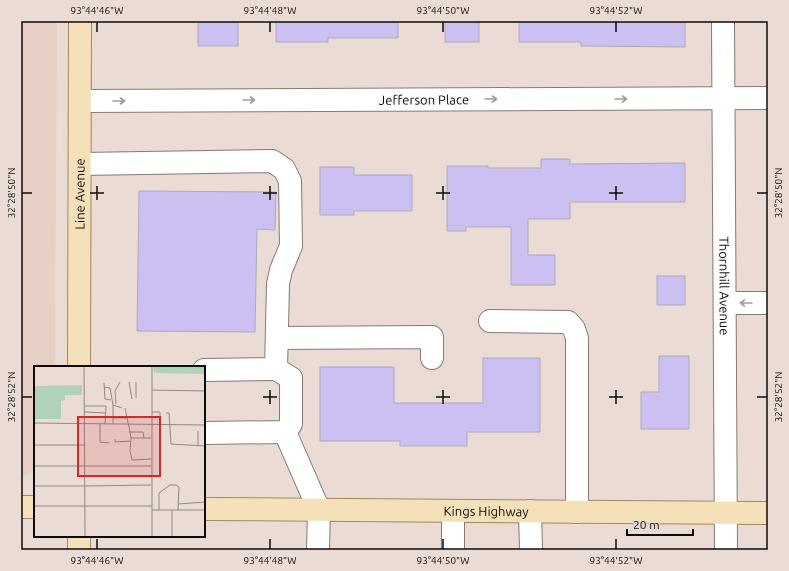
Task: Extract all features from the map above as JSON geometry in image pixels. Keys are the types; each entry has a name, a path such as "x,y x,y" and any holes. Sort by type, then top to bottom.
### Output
{"main road":[{"name":"Line Avenue","path":"79,366 80,21"},
{"path":"21,507 34,507"},
{"name":"Kings Highway","path":"205,509 768,513"},
{"path":"79,537 79,550"}],"street":[{"name":"Thornhill Avenue","path":"723,21 726,550"},
{"name":"Jefferson Place","path":"80,101 768,98"},
{"path":"80,164 272,161 284,169 290,181 291,246 281,270 278,284 276,369"},
{"path":"724,302 768,302"},
{"path":"490,321 568,322 574,329 577,338 577,512"},
{"path":"277,338 432,337 432,358"},
{"path":"205,370 276,369 291,378 291,424 285,432"},
{"path":"205,434 285,432"},
{"path":"285,432 319,510 318,550"},
{"path":"453,511 453,550"},
{"path":"530,511 531,550"}],"shaded area":[{"path":"21,21 57,21 55,366 34,366 34,472 27,476 21,477"}],"building":[{"path":"198,21 238,21 238,46 198,46"},
{"path":"276,21 398,21 398,38 328,38 328,42 276,42"},
{"path":"445,21 479,21 479,42 445,42"},
{"path":"519,21 685,21 685,47 581,46 581,42 519,42"},
{"path":"541,159 570,159 570,164 685,163 685,202 570,202 570,219 528,219 528,255 555,255 555,285 511,285 511,227 466,227 466,231 447,231 447,166 541,168"},
{"path":"320,167 354,167 354,175 412,175 412,211 354,211 354,215 320,215"},
{"path":"139,191 276,192 275,230 257,229 255,332 137,331"},
{"path":"657,276 685,276 685,305 657,305"},
{"path":"659,356 689,356 689,429 641,429 641,392 659,392"},
{"path":"483,358 540,358 540,432 467,432 467,446 400,446 400,441 320,441 320,367 394,367 394,403 483,403"}]}
